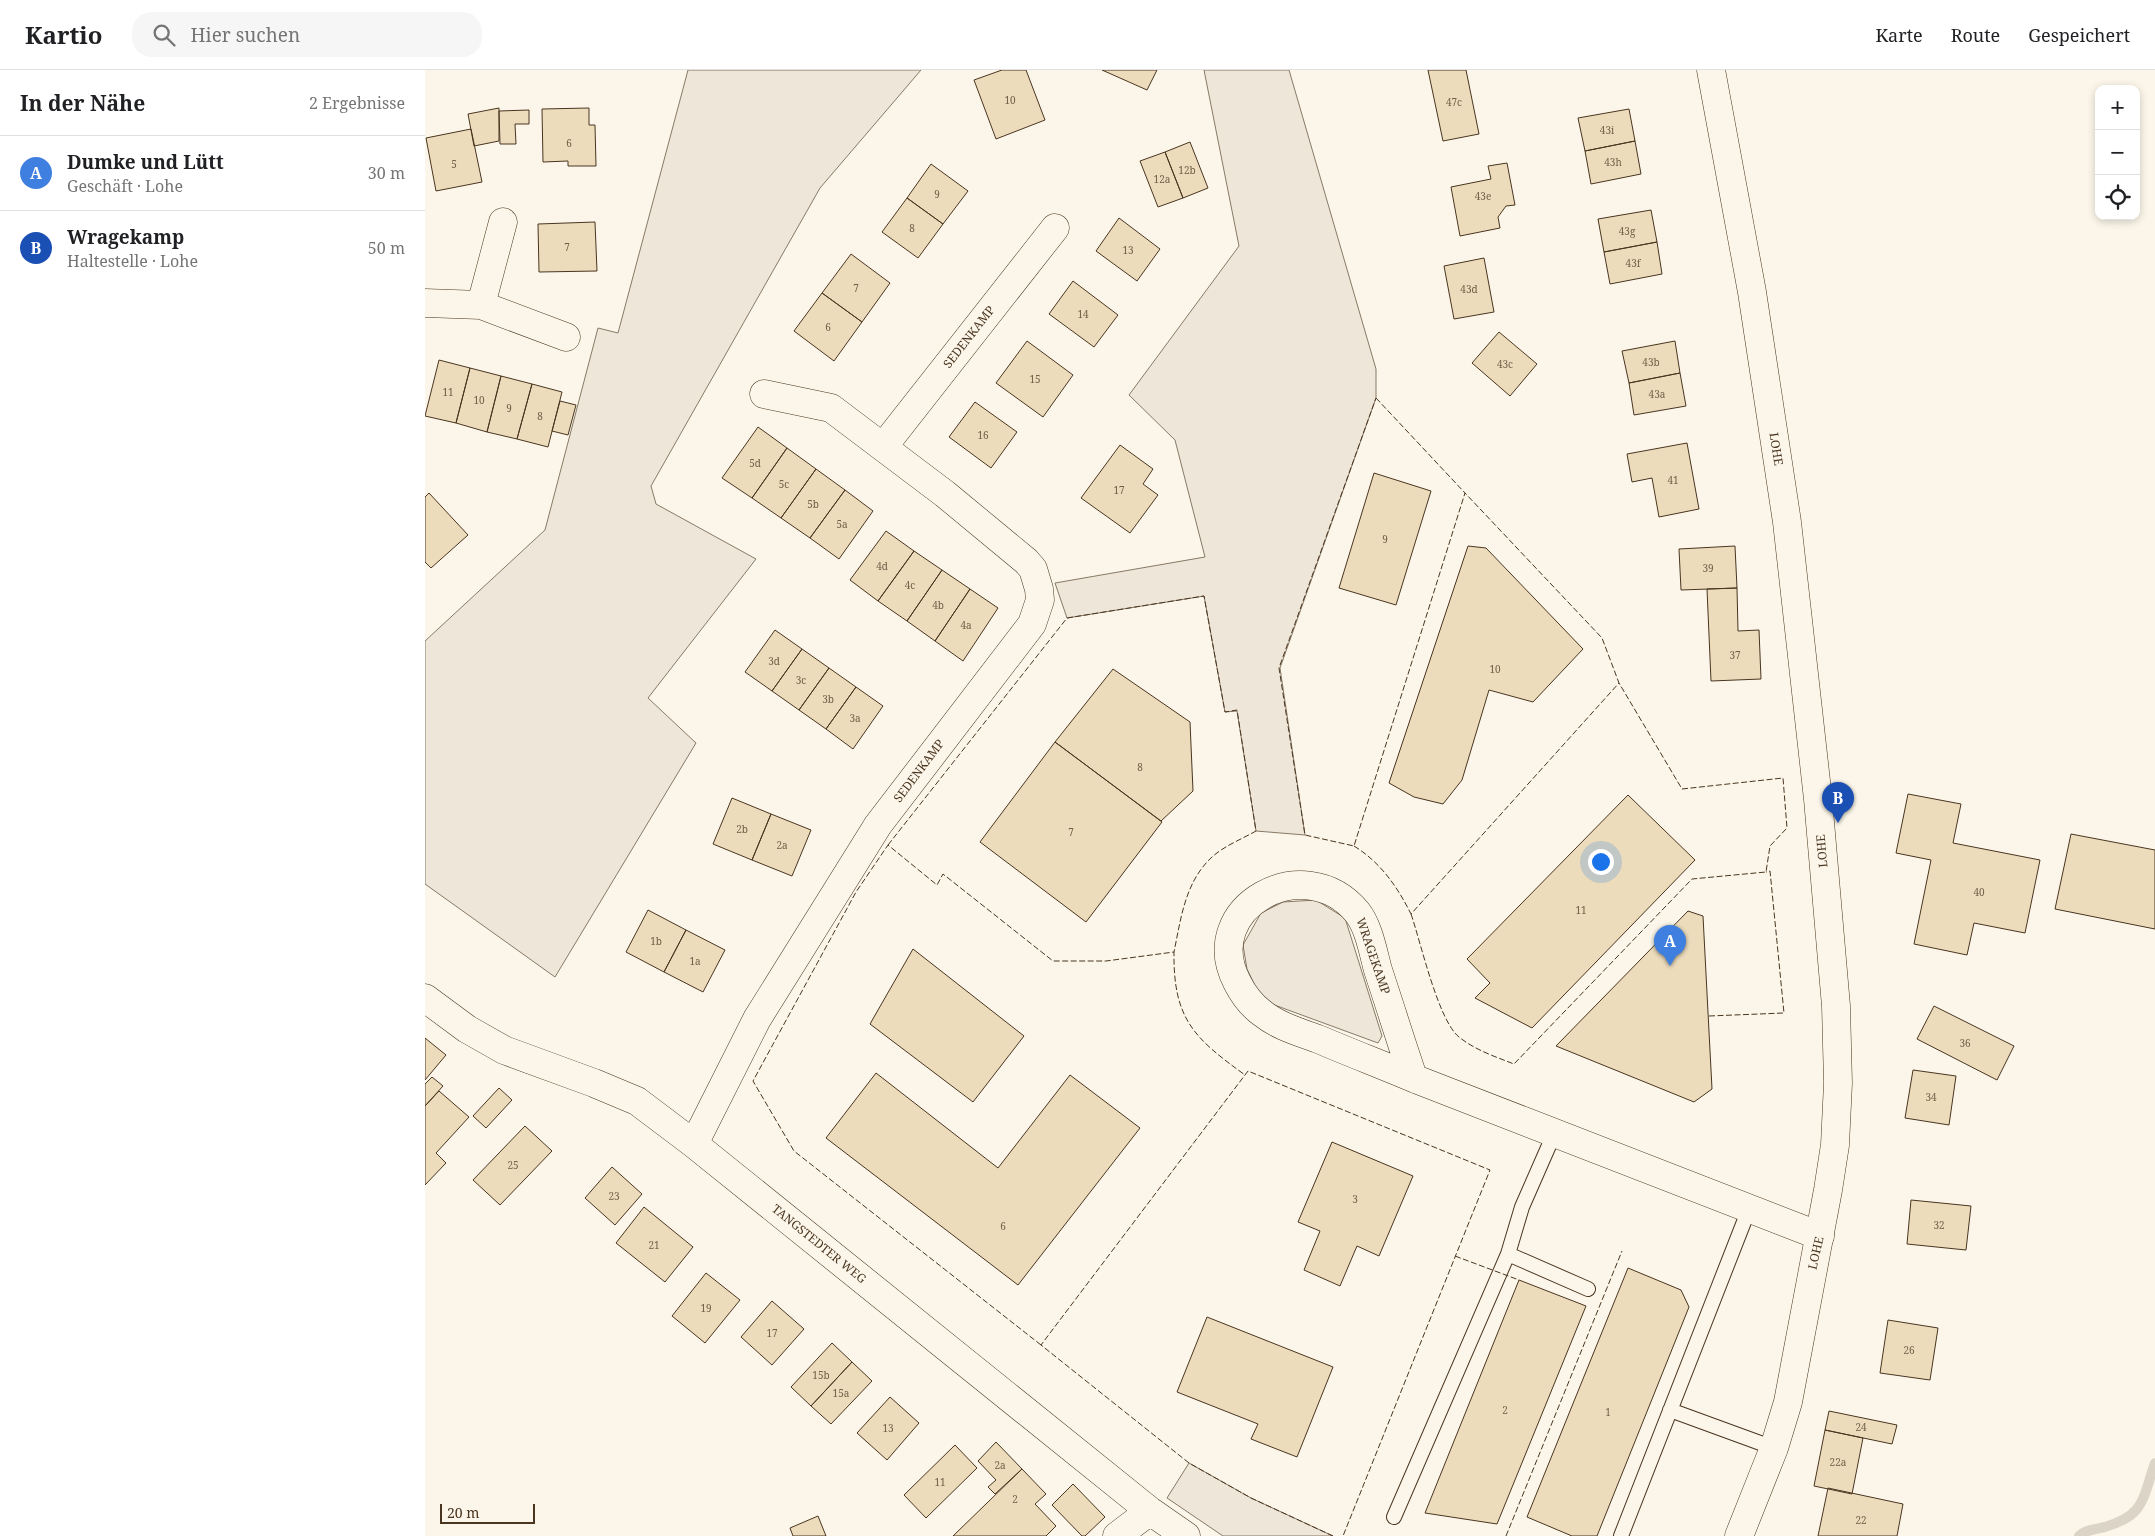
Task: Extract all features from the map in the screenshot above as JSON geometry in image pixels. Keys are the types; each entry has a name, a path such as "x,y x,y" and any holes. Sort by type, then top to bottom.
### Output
{"street":[{"name":"LOHE","path":"1711,70 1752,292 1786,512 1818,799 1836,1006 1838,1083 1835,1145 1820,1236 1787,1402 1774,1448 1739,1536"},
{"path":"481,305 503,222"},
{"name":"SEDENKAMP","path":"883,447 1055,228"},
{"path":"425,304 481,305 566,337"},
{"name":"SEDENKAMP","path":"694,1144 757,1019 878,825 1032,624 1037,612 1039,589 1033,569 945,494 831,408 764,394"},
{"name":"WRAGEKAMP","path":"1413,1077 1371,944 1358,914 1349,904 1321,888 1304,884 1293,884 1267,893 1242,912 1229,939 1229,962 1239,986 1254,1006 1276,1023 1554,1134 1820,1236"},
{"name":"TANGSTEDTER WEG","path":"425,998 467,1029 504,1050 594,1082 637,1101 694,1144 1150,1511 1186,1536"},
{"path":"1117,1536 1150,1511"}],"lane":[{"path":"1394,1517 1508,1254 1522,1207 1554,1134"},
{"path":"1621,1536 1749,1209"},
{"path":"1508,1254 1588,1290"},
{"path":"1670,1410 1774,1448"}],"shaded area":[{"path":"688,70 921,70 820,188 651,486 656,504 756,559 648,698 696,743 555,977 425,884 425,641 545,530 598,328 618,333"},
{"path":"1204,70 1289,70 1376,369 1376,398 1280,668 1305,835 1256,831 1237,711 1225,712 1204,596 1067,618 1055,583 1205,557 1175,440 1129,395 1239,246"},
{"path":"1316,900 1345,918 1382,1036 1378,1043 1269,1003 1259,994 1247,969 1243,945 1261,913 1283,902"},
{"path":"1189,1463 1251,1498 1333,1536 1223,1536 1167,1498"}],"building":[{"path":"1002,70 1026,70 1045,120 996,139 974,80"},
{"path":"1102,70 1157,70 1147,90"},
{"path":"1428,70 1466,70 1479,134 1443,141"},
{"path":"499,108 499,141 474,146 468,114"},
{"path":"589,108 589,125 595,125 596,166 568,166 568,161 543,162 542,109"},
{"path":"1629,109 1635,141 1585,151 1578,118"},
{"path":"529,110 529,124 515,124 516,144 500,144 499,111"},
{"path":"471,129 482,182 436,191 426,138"},
{"path":"1635,141 1641,174 1591,184 1585,151"},
{"path":"1190,142 1208,188 1183,198 1165,152"},
{"path":"1165,152 1183,198 1158,207 1140,161"},
{"path":"1507,163 1515,205 1506,206 1498,217 1500,228 1460,236 1451,187 1491,179 1488,166"},
{"path":"931,164 968,191 943,224 907,198"},
{"path":"907,198 943,224 918,258 882,232"},
{"path":"1651,210 1657,242 1604,252 1598,219"},
{"path":"1119,218 1160,249 1137,281 1096,251"},
{"path":"595,222 597,271 539,272 538,224"},
{"path":"1657,242 1662,274 1610,284 1604,252"},
{"path":"851,254 890,283 862,322 822,293"},
{"path":"1484,258 1494,312 1454,319 1444,266"},
{"path":"1073,281 1118,315 1094,347 1049,314"},
{"path":"822,293 862,322 834,361 794,331"},
{"path":"1499,332 1537,364 1510,396 1472,363"},
{"path":"1027,341 1073,375 1043,417 996,383"},
{"path":"1675,341 1680,373 1629,383 1622,351"},
{"path":"439,360 470,368 456,423 425,416"},
{"path":"470,368 501,376 487,432 456,423"},
{"path":"1680,373 1686,406 1634,415 1629,383"},
{"path":"501,376 532,384 517,439 487,432"},
{"path":"532,384 562,392 548,447 517,439"},
{"path":"560,401 576,405 568,435 552,431"},
{"path":"975,402 1017,432 991,468 949,437"},
{"path":"758,427 787,448 752,498 722,478"},
{"path":"1687,443 1699,509 1659,517 1652,478 1632,482 1627,454"},
{"path":"1120,445 1153,469 1143,484 1158,495 1130,533 1081,498"},
{"path":"787,448 816,469 781,518 752,498"},
{"path":"816,469 845,490 810,538 781,518"},
{"path":"1374,473 1431,491 1396,605 1339,588"},
{"path":"845,490 873,511 839,559 810,538"},
{"path":"429,493 468,535 431,568 425,562 425,497"},
{"path":"886,531 914,551 878,601 850,580"},
{"path":"1468,546 1486,548 1583,649 1533,702 1489,690 1462,780 1443,804 1414,797 1389,783"},
{"path":"1735,546 1737,588 1681,590 1679,549"},
{"path":"914,551 942,570 907,621 878,601"},
{"path":"942,570 970,589 935,641 907,621"},
{"path":"1737,588 1738,631 1759,630 1761,679 1711,681 1707,589"},
{"path":"970,589 998,608 963,661 935,641"},
{"path":"775,630 802,649 772,691 745,672"},
{"path":"802,649 829,668 799,710 772,691"},
{"path":"829,668 856,687 826,729 799,710"},
{"path":"1113,669 1190,722 1193,791 1161,821 1055,742"},
{"path":"856,687 883,706 853,749 826,729"},
{"path":"1055,742 1162,822 1086,922 980,842"},
{"path":"1908,794 1961,804 1953,843 2040,860 2025,933 1974,923 1967,955 1914,944 1931,860 1896,853"},
{"path":"1628,795 1695,860 1532,1028 1475,998 1490,983 1467,959"},
{"path":"732,798 771,814 752,860 713,844"},
{"path":"771,814 811,830 792,876 752,860"},
{"path":"2071,834 2155,850 2155,929 2055,909"},
{"path":"648,910 686,930 664,972 626,952"},
{"path":"1688,911 1703,916 1712,1089 1694,1102 1556,1046"},
{"path":"686,930 725,950 703,992 664,972"},
{"path":"913,949 1024,1036 973,1102 870,1024"},
{"path":"1934,1006 2014,1046 1997,1080 1917,1039"},
{"path":"425,1038 446,1055 425,1080"},
{"path":"1913,1070 1956,1076 1949,1125 1905,1118"},
{"path":"876,1073 998,1168 1070,1075 1140,1128 1018,1285 826,1138"},
{"path":"432,1077 443,1086 425,1106 425,1084"},
{"path":"499,1088 512,1100 486,1128 473,1116"},
{"path":"439,1091 469,1117 436,1153 446,1163 425,1185 425,1106"},
{"path":"525,1126 552,1151 500,1205 473,1180"},
{"path":"1332,1142 1413,1176 1379,1256 1357,1246 1340,1286 1304,1270 1320,1231 1298,1222"},
{"path":"612,1167 642,1194 615,1225 585,1198"},
{"path":"1911,1200 1971,1206 1966,1250 1907,1244"},
{"path":"644,1207 693,1247 665,1282 616,1243"},
{"path":"1628,1268 1681,1290 1689,1307 1597,1536 1572,1536 1527,1517"},
{"path":"706,1273 740,1300 705,1343 672,1316"},
{"path":"1519,1280 1586,1306 1497,1524 1425,1513"},
{"path":"772,1301 804,1329 772,1365 741,1337"},
{"path":"1207,1317 1333,1367 1297,1457 1251,1439 1258,1424 1177,1392"},
{"path":"1888,1320 1938,1328 1930,1380 1880,1373"},
{"path":"832,1343 852,1362 811,1406 791,1387"},
{"path":"852,1362 872,1381 831,1424 811,1406"},
{"path":"890,1397 919,1423 887,1460 857,1433"},
{"path":"1829,1411 1897,1425 1892,1444 1825,1430"},
{"path":"1825,1430 1863,1438 1852,1494 1814,1486"},
{"path":"996,1442 1022,1469 995,1494 988,1487 996,1480 978,1461"},
{"path":"955,1445 977,1468 926,1518 904,1495"},
{"path":"1022,1469 1046,1494 1035,1504 1056,1526 1046,1536 953,1536"},
{"path":"1073,1484 1105,1517 1085,1536 1082,1536 1052,1505"},
{"path":"1828,1488 1903,1504 1897,1536 1818,1536"},
{"path":"818,1516 826,1536 793,1536 790,1528"}],"waterway":[{"path":"2079,1536 2087,1531 2118,1522 2135,1511 2144,1496 2155,1463"}],"fence":[{"path":"1376,398 1465,493 1354,846 1305,835 1279,668 1376,398"},
{"path":"1354,846 1380,867 1400,894 1411,914 1619,683 1602,638 1465,493"},
{"path":"888,845 1067,618 1204,596 1225,712 1237,710 1256,831 1222,849 1203,867 1185,901 1174,952"},
{"path":"1411,914 1437,998 1451,1028 1459,1037 1472,1046 1514,1064 1692,879 1766,872 1770,846 1787,828 1783,778 1682,789 1619,683"},
{"path":"1041,1345 794,1151 753,1081 856,892 888,845 937,885 943,874 1053,961 1106,961 1174,952 1177,994 1190,1025 1212,1050 1245,1075"},
{"path":"1709,1016 1784,1013 1770,871 1766,872"},
{"path":"1333,1536 1251,1498 1189,1463 1041,1345 1248,1071 1490,1170 1343,1536"},
{"path":"1506,1536 1622,1251"},
{"path":"1455,1256 1519,1280"}],"place":[{"name":"Wragekamp","path":"1838,823"},
{"name":"Dumke und Lütt","path":"1670,966"}]}
